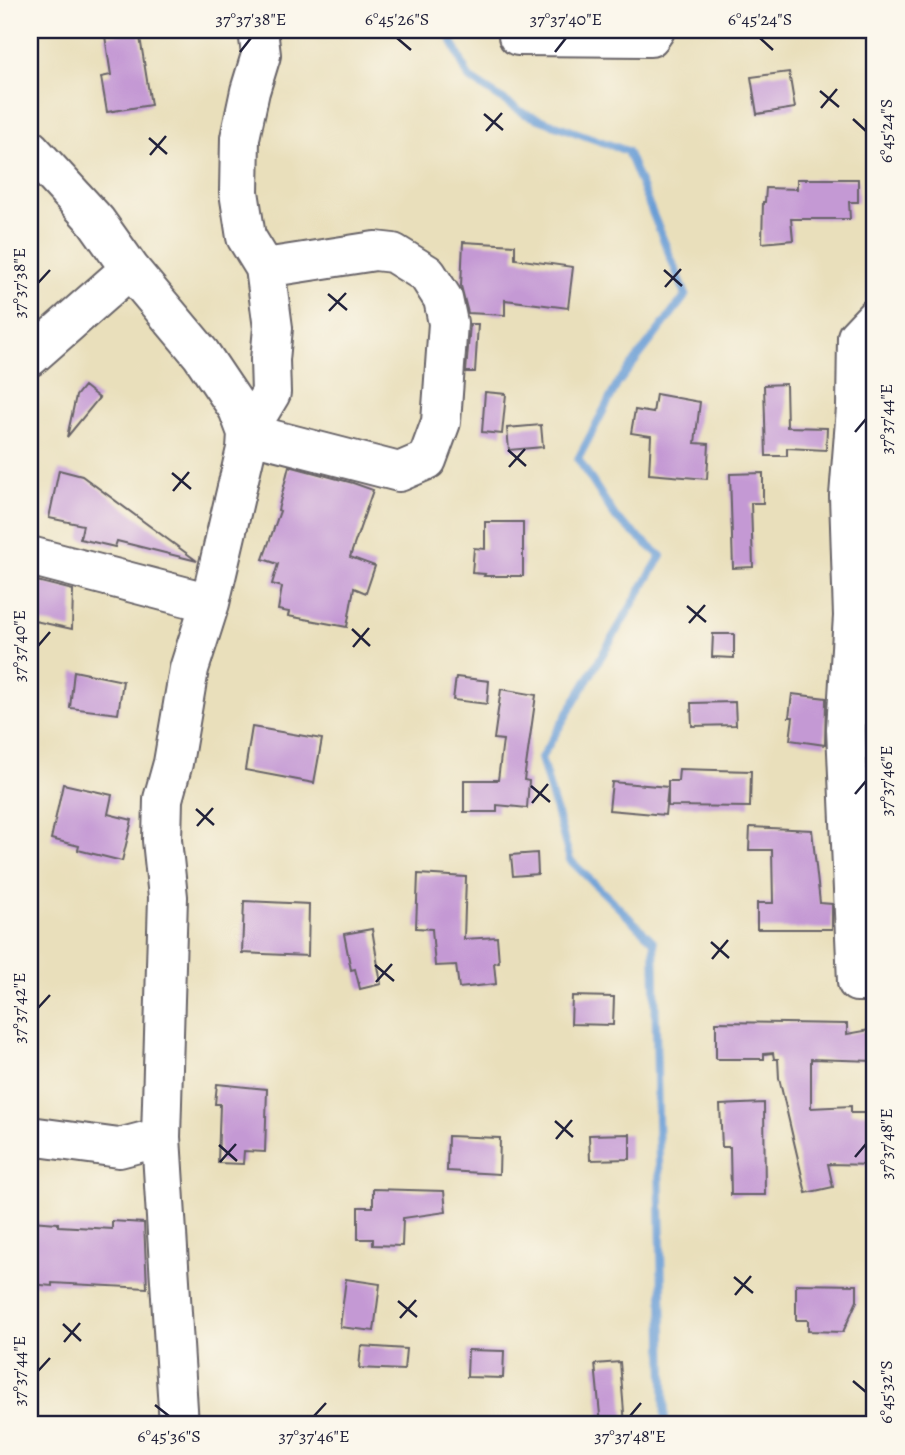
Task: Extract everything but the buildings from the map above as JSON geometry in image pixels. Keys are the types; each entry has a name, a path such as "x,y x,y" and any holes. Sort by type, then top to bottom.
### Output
{"street":[{"path":"247,433 271,393 273,328 265,268 246,237 239,192 240,138 261,55 258,30"},
{"path":"518,36 650,37 654,30"},
{"path":"30,149 96,221 130,269 201,354 238,409 247,433 246,449 210,603 189,669 173,763 163,799 162,840 168,897 161,1136 179,1425"},
{"path":"247,433 398,472 427,460 441,422 448,323 443,299 427,274 393,253 375,251 265,268"},
{"path":"30,357 130,269"},
{"path":"875,318 857,337 856,408 849,496 853,616 846,729 857,982 875,982"},
{"path":"30,556 210,603"},
{"path":"30,1136 119,1148 161,1136"}],"waterway":[{"path":"447,30 469,78 525,114 627,151 686,295 618,383 578,459 616,518 661,556 541,758 570,860 654,942 665,1425"}]}
